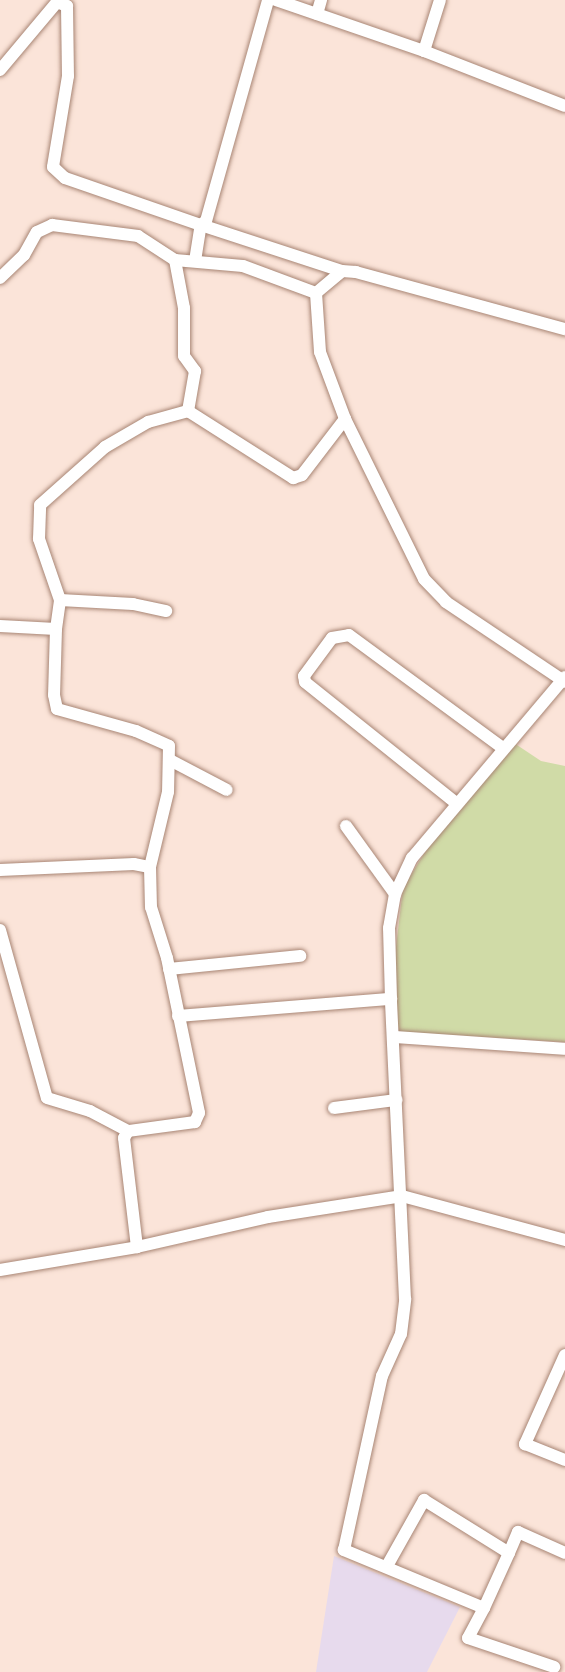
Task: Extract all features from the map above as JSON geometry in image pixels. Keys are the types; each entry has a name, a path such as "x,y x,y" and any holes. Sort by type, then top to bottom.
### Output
{"street":[{"path":"195,261 201,225 206,221 268,0"},
{"path":"276,0 424,51 565,106"},
{"path":"317,14 321,0"},
{"path":"424,51 440,0"},
{"path":"0,70 57,2 67,6 68,76 53,167 65,178 342,271 434,291 565,329"},
{"path":"0,278 24,255 38,232 52,225 138,236 175,260 243,266 316,293"},
{"path":"175,260 184,308 184,356 195,371 188,411"},
{"path":"316,293 342,271"},
{"path":"316,293 320,352 345,419 424,579 434,592 564,680 456,803 412,858 395,894 389,928 405,1299 401,1334 382,1376 344,1550 484,1608"},
{"path":"0,930 47,1098 90,1111 128,1131 198,1119 169,969 154,927 150,867 168,792 169,746 164,741 57,709 54,695 56,629 60,600 39,539 40,505 105,447 148,422 188,411 293,478 302,474 345,419"},
{"path":"60,600 133,604 166,611"},
{"path":"0,626 56,629"},
{"path":"456,803 304,682 304,676 332,638 349,634 503,748"},
{"path":"170,760 227,790"},
{"path":"346,826 395,894"},
{"path":"0,870 134,864 150,867"},
{"path":"169,969 300,956"},
{"path":"178,1016 391,999"},
{"path":"394,1037 565,1049"},
{"path":"334,1108 396,1100"},
{"path":"128,1131 123,1144 137,1247"},
{"path":"0,1270 137,1247 268,1217 402,1196 565,1240"},
{"path":"565,1354 525,1444 565,1460"},
{"path":"387,1566 424,1500 509,1553"},
{"path":"554,1667 468,1638 518,1532 565,1553"}],"shaded area":[{"path":"334,1556 460,1607 427,1672 316,1672"}],"green space":[{"path":"514,743 541,761 565,766 565,1042 398,1032 395,955 403,888 433,839"}]}
